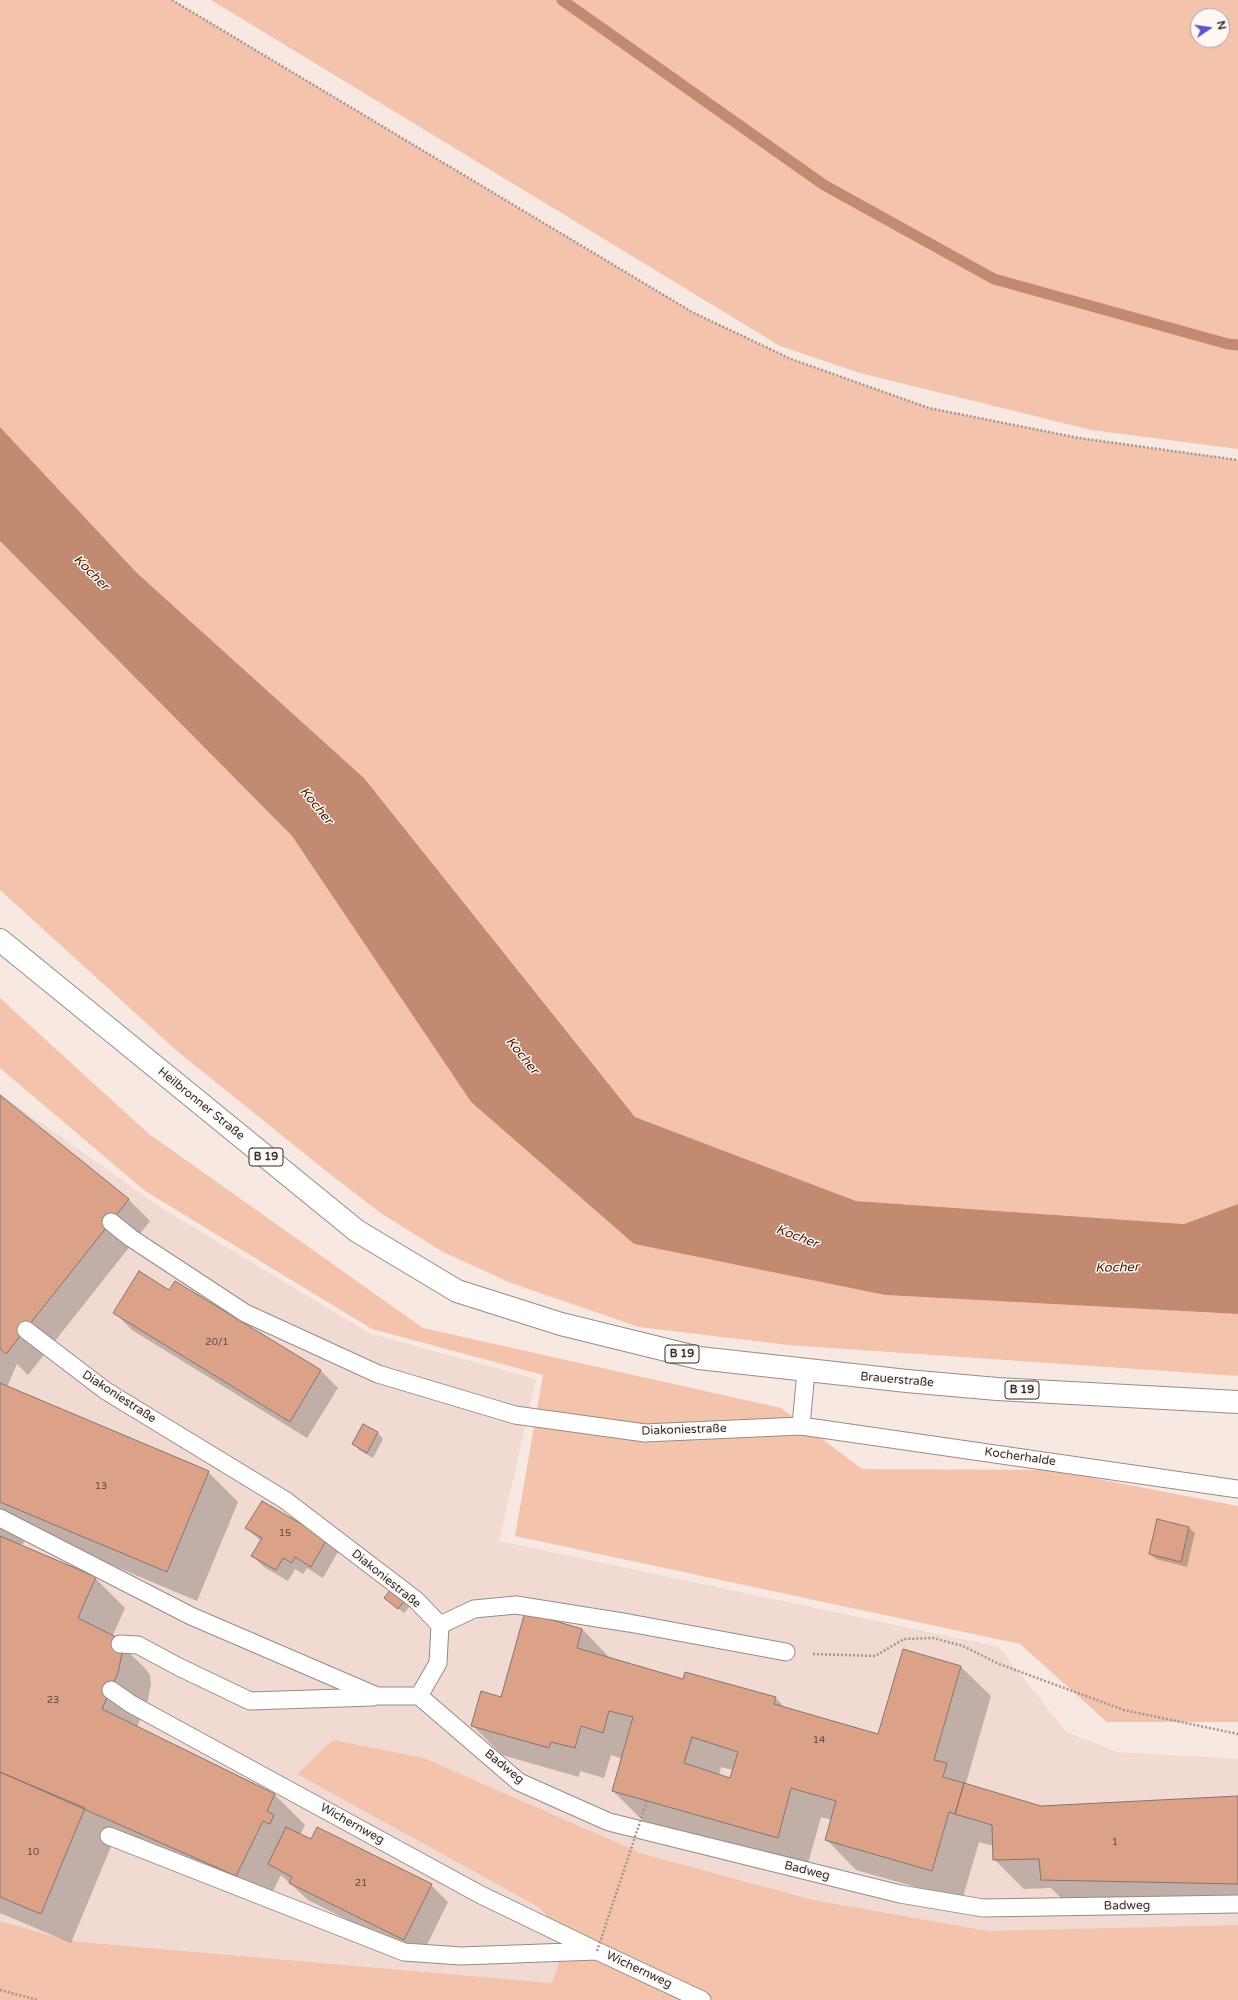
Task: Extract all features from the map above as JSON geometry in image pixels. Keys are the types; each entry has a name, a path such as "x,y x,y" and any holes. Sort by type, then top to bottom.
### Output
{"main road":[{"name":"Heilbronner Straße","path":"0,940 357,1231 457,1292 561,1324"},
{"name":"Brauerstraße","path":"561,1324 699,1358 806,1371 997,1389 1238,1402"}],"lane":[{"name":"Diakoniestraße","path":"111,1222 131,1238 245,1313 378,1374 507,1413 645,1433 801,1426"},
{"name":"Diakoniestraße","path":"26,1330 106,1392 285,1500 416,1600 440,1625"},
{"path":"801,1426 806,1371"},
{"name":"Kocherhalde","path":"801,1426 1238,1488"},
{"path":"0,1518 191,1616 377,1696"},
{"path":"120,1644 138,1645 179,1667 250,1701 377,1696 419,1696 438,1663 440,1625 474,1608 516,1604 786,1652"},
{"name":"Wichernweg","path":"111,1690 131,1704 481,1895 702,2000"},
{"name":"Badweg","path":"419,1696 519,1782 609,1822 900,1894 983,1908 1238,1904"},
{"name":"Wichernweg","path":"109,1836 404,1952 461,1956 598,1951"}],"path":[{"path":"172,0 692,312 791,359 929,408 1079,438 1238,460"},
{"path":"786,1652 875,1656 904,1639 933,1638 964,1646 999,1664 1124,1710 1238,1734"},
{"path":"598,1951 647,1801"},
{"path":"0,1990 38,2000"}],"shaded area":[{"path":"0,0 172,0 692,312 791,359 929,408 1079,438 1238,460 1238,1204 1184,1224 856,1201 635,1117 364,778 137,573 0,427"},
{"path":"211,0 1238,0 1238,449 1091,430 860,373 780,346"},
{"path":"0,541 292,836 471,1102 634,1244 885,1295 1238,1314 1238,1376 788,1345 639,1327 511,1283 443,1252 382,1214 177,1051 0,890"},
{"path":"0,998 149,1134 423,1328 781,1408 862,1469 1051,1470 1238,1506 1238,1722 1107,1722 1020,1644 515,1536 543,1375 372,1329 145,1191 0,1068"},
{"path":"0,1094 163,1209 371,1334 536,1379 499,1541 999,1647 1066,1732 1117,1752 1238,1759 1238,2000 552,1983 70,1941 0,1921"},
{"path":"333,1740 424,1758 643,1854 813,1900 988,1931 1238,1925 1238,2000 0,2000 0,1921 70,1941 552,1983 568,1936 537,1906 297,1774"}],"water":[{"name":"Kocher","path":"0,427 137,573 364,778 635,1117 856,1201 1184,1224 1238,1204 1238,1314 885,1295 634,1244 471,1102 292,836 0,541"}],"building":[{"path":"0,1095 129,1199 6,1354 0,1349"},
{"path":"139,1271 169,1290 175,1281 321,1370 290,1422 113,1313"},
{"path":"0,1383 209,1471 167,1572 0,1502"},
{"path":"363,1424 378,1432 367,1453 352,1444"},
{"path":"262,1501 327,1539 311,1567 295,1557 292,1563 283,1558 276,1570 251,1556 262,1538 245,1528"},
{"path":"1157,1519 1189,1527 1181,1562 1149,1554"},
{"path":"0,1536 96,1577 78,1618 116,1637 120,1644 122,1653 118,1673 102,1709 275,1794 267,1811 274,1815 270,1824 263,1821 236,1876 0,1772"},
{"path":"391,1589 405,1600 398,1609 384,1598"},
{"path":"525,1612 582,1629 577,1648 683,1679 685,1672 776,1697 774,1704 878,1734 903,1649 961,1666 934,1760 947,1763 943,1777 964,1783 955,1814 949,1812 932,1871 825,1840 836,1801 791,1788 778,1838 612,1791 633,1717 609,1711 603,1733 581,1726 575,1748 551,1742 549,1748 471,1726 481,1691 501,1697","holes":["692,1737 738,1752 730,1778 684,1763"]},
{"path":"0,1772 85,1808 41,1914 0,1897"},
{"path":"964,1783 1041,1806 1238,1796 1238,1884 1041,1880 1039,1859 993,1860 992,1825 955,1814"},
{"path":"286,1827 311,1839 317,1827 432,1884 404,1940 289,1883 292,1877 268,1864"}],"waterway":[{"path":"562,0 824,185 994,279 1228,344 1238,345"}]}
